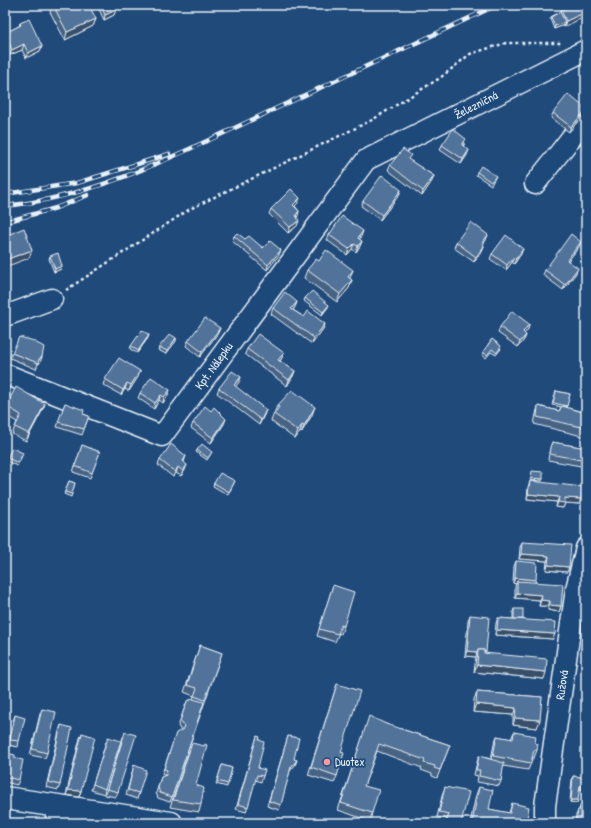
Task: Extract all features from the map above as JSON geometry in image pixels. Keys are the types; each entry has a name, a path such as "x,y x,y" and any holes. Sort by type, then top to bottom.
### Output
{"main road":[{"path":"5,798 58,815 172,823"}],"street":[{"name":"Železničná","path":"366,160 578,46"},
{"path":"535,184 586,119"},
{"name":"Kpt. Nálepku","path":"5,374 162,436 366,160"},
{"path":"5,316 52,299"},
{"name":"Ružová","path":"545,823 545,806 576,589 586,548"}],"path":[{"path":"52,299 190,209 372,120 440,78 470,54 506,43 578,46"},
{"path":"5,821 17,823"}],"building":[{"path":"53,5 89,5 96,19 67,32"},
{"path":"101,5 114,5 116,10 105,15"},
{"path":"572,5 586,5 586,12 566,21 561,10"},
{"path":"560,12 565,22 555,26 551,17"},
{"path":"29,19 42,46 28,53 24,44 12,50 5,33"},
{"path":"568,94 586,109 571,127 553,113"},
{"path":"453,129 466,139 462,145 469,150 463,159 442,145"},
{"path":"403,149 411,155 408,159 434,176 423,191 390,165"},
{"path":"481,166 496,176 491,182 477,172"},
{"path":"382,175 401,190 382,215 363,201"},
{"path":"291,189 300,198 293,205 299,211 296,215 299,221 290,227 271,209"},
{"path":"342,216 363,231 358,238 362,241 358,246 354,244 349,249 329,235"},
{"path":"471,222 488,235 482,243 484,246 476,257 456,242"},
{"path":"24,228 32,250 5,260 5,236"},
{"path":"237,233 245,239 249,236 263,248 270,241 281,250 268,265 234,236"},
{"path":"571,234 581,242 567,260 578,268 565,285 545,270"},
{"path":"506,235 523,249 516,259 514,257 507,265 492,254"},
{"path":"326,250 353,270 348,277 352,280 340,294 307,270 316,259 319,261"},
{"path":"58,253 62,266 55,269 50,256"},
{"path":"312,291 329,305 323,312 305,298"},
{"path":"285,292 297,302 291,309 304,317 308,311 325,324 314,338 273,308"},
{"path":"512,311 529,324 523,332 526,335 520,342 500,327"},
{"path":"205,318 220,328 202,352 188,341"},
{"path":"142,330 149,335 138,351 131,346"},
{"path":"170,334 176,338 167,351 159,347"},
{"path":"258,334 284,353 278,360 295,371 289,380 247,349"},
{"path":"19,337 31,340 44,347 42,357 39,359 38,363 12,353"},
{"path":"492,339 501,346 497,353 492,349 487,355 483,352"},
{"path":"119,358 140,371 131,385 127,383 123,390 105,379"},
{"path":"232,371 241,377 234,385 266,410 261,420 219,388"},
{"path":"151,377 170,390 164,397 161,395 155,403 140,393"},
{"path":"16,387 45,404 29,434 15,427 21,415 6,406"},
{"path":"292,390 315,407 304,426 302,425 298,431 274,414 279,407 277,406"},
{"path":"556,391 570,394 567,406 553,403"},
{"path":"65,403 84,410 83,414 89,416 84,429 58,422"},
{"path":"205,406 211,411 214,407 226,419 213,438 193,423"},
{"path":"538,406 559,411 562,406 586,413 586,428 537,417"},
{"path":"552,442 586,448 586,461 550,454"},
{"path":"171,444 186,456 183,461 187,465 183,471 178,467 175,472 160,460"},
{"path":"202,444 212,452 208,458 197,450"},
{"path":"82,445 100,452 92,473 75,466"},
{"path":"12,448 23,453 18,463 7,458"},
{"path":"532,471 543,472 543,479 531,478"},
{"path":"220,473 235,481 229,492 214,483"},
{"path":"69,481 75,483 72,494 65,492"},
{"path":"530,481 583,487 581,499 565,498 565,503 558,502 559,497 528,494"},
{"path":"522,542 571,545 569,567 548,565 549,556 521,554"},
{"path":"516,561 537,563 536,580 515,578"},
{"path":"517,581 563,584 561,606 550,605 550,601 541,600 542,595 517,593"},
{"path":"333,585 354,592 344,626 341,625 338,634 319,629"},
{"path":"514,609 523,609 523,619 514,619"},
{"path":"470,615 489,617 486,652 484,652 484,650 478,650 477,652 467,651"},
{"path":"498,618 556,622 555,634 497,630"},
{"path":"200,645 222,653 205,700 194,696 197,688 187,685"},
{"path":"478,650 484,650 484,653 547,659 546,672 477,665"},
{"path":"337,684 360,691 341,752 344,753 337,776 311,767"},
{"path":"477,692 542,697 540,720 515,718 516,708 476,704"},
{"path":"193,699 204,702 172,797 160,793 158,788 161,777 166,775 167,770 164,769 176,733 182,730 184,726 180,721 187,701"},
{"path":"42,709 56,712 47,753 32,749"},
{"path":"15,715 25,718 19,741 10,740"},
{"path":"369,716 386,724 450,745 440,770 434,768 435,766 424,763 425,760 379,744 364,786 379,790 372,813 341,803"},
{"path":"61,725 72,728 60,785 48,782"},
{"path":"125,732 136,735 118,792 107,789"},
{"path":"514,732 536,736 535,743 538,744 537,750 534,750 531,763 493,756 497,736 513,739"},
{"path":"82,733 95,737 81,791 68,790"},
{"path":"257,736 260,737 259,740 264,742 258,768 265,770 263,776 257,775 248,807 238,804"},
{"path":"288,736 299,738 294,759 297,760 291,767 281,805 269,801"},
{"path":"108,737 121,741 105,789 93,784"},
{"path":"192,743 204,746 205,744 207,745 196,785 204,788 201,804 173,800"},
{"path":"6,753 15,755 15,758 23,760 19,780 5,777"},
{"path":"479,756 504,763 501,781 479,776 480,770 476,770"},
{"path":"134,765 146,770 139,793 128,790"},
{"path":"222,765 232,768 228,784 217,781"},
{"path":"573,776 586,778 586,786 580,786 578,800 571,800"},
{"path":"445,787 469,792 461,823 446,823 449,814 439,812"},
{"path":"479,787 493,790 489,809 510,813 512,803 529,807 526,823 472,823"},
{"path":"581,805 586,806 586,823 576,823 578,810 580,810"}],"railway":[{"path":"5,206 72,194 136,172 198,145 497,5"},
{"path":"5,194 77,183 169,154"},
{"path":"5,222 56,208 88,195"}],"place":[{"name":"Duotex","path":"327,762"}]}
